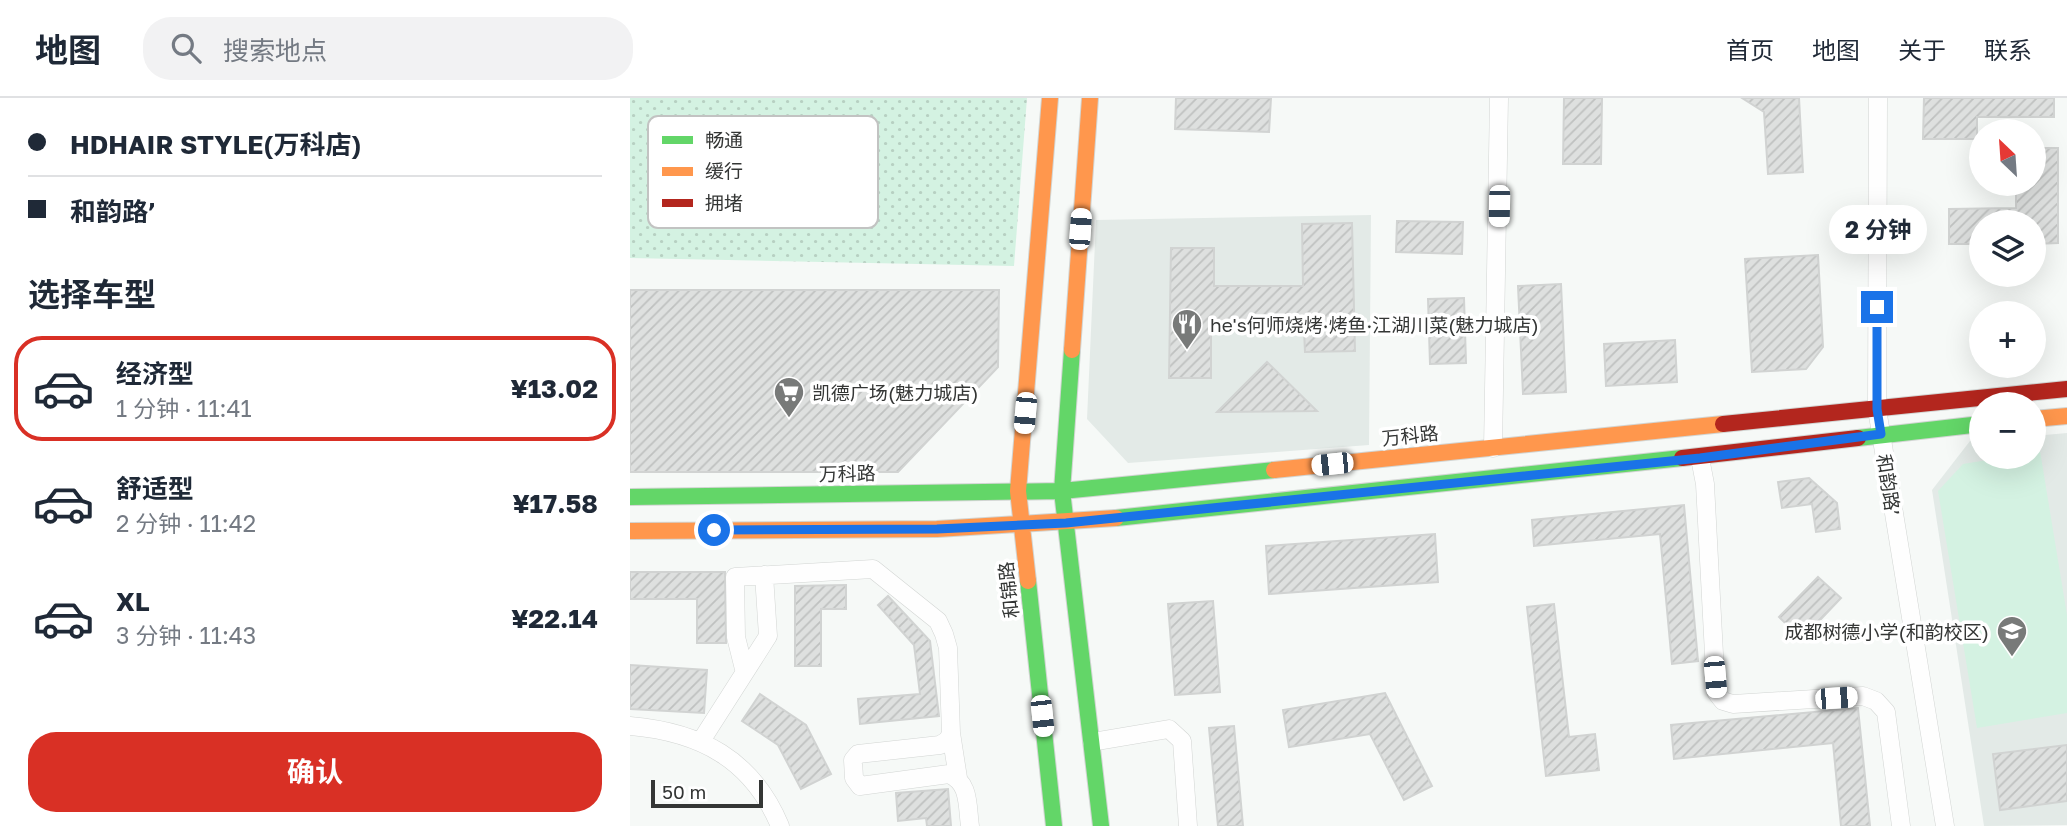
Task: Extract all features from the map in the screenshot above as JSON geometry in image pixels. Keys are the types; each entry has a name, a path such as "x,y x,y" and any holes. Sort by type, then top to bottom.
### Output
{"main road":[{"name":"和锦路","path":"1049,98 1018,491 1054,826"},
{"path":"1090,98 1062,491 1101,826"},
{"name":"万科路","path":"630,497 1062,491 2067,388"},
{"path":"2046,418 2067,416"},
{"path":"630,531 937,529 1066,523 1700,458 1969,425"}],"street":[{"path":"1493,448 1499,98"},
{"name":"和韵路’","path":"1878,98 1877,409 1945,826"},
{"path":"1700,458 1705,484 1716,692 1723,701 1733,704 1863,696 1876,701 1886,712 1901,826"},
{"path":"744,669 736,637 735,576 873,569 938,621 944,634 948,648 951,733 958,778"},
{"path":"701,741 744,669 768,636 764,575"},
{"path":"630,726 661,729 701,741 742,768 765,795 780,826"},
{"path":"1092,742 1169,729 1177,733 1182,741 1188,826"},
{"path":"951,733 948,740 940,745 858,754 853,760 854,778 860,786 948,774 958,778 965,786 970,826"}],"shaded area":[{"path":"1371,215 1369,445 1128,463 1087,419 1096,220"},
{"name":"成都树德小学(和韵校区)","path":"2067,433 2067,825 1984,826 1932,490 1969,442 1969,469 2046,469 2046,435"}],"green space":[{"path":"630,98 1027,98 1014,266 630,258"},
{"name":"成都树德小学(和韵校区)","path":"1969,463 1969,469 2043,469 2067,615 2067,713 1977,728 1938,491 1963,464"}],"building":[{"path":"1176,98 1271,98 1269,132 1175,129"},
{"path":"1564,98 1602,98 1601,164 1563,164"},
{"path":"1742,98 1799,98 1803,172 1768,174 1764,112"},
{"path":"1924,98 2054,98 2054,117 1977,117 1969,119 1969,139 1923,139"},
{"path":"2046,148 2058,148 2058,243 2046,244 2046,210 1969,210 1969,244 1949,244 1949,209 2016,208 2016,196 2046,196"},
{"path":"1397,221 1463,222 1462,254 1396,252"},
{"path":"1352,223 1355,351 1305,352 1304,330 1211,329 1211,378 1169,378 1171,248 1214,248 1214,286 1303,286 1302,224"},
{"path":"1818,255 1823,347 1806,369 1752,372 1745,259"},
{"path":"1561,284 1566,392 1523,394 1518,286"},
{"name":"凯德广场(魅力城店)","path":"630,290 999,290 998,367 898,472 630,472"},
{"path":"1464,298 1466,363 1430,364 1428,299"},
{"path":"1675,340 1677,382 1606,386 1604,344"},
{"path":"1267,362 1317,411 1217,412"},
{"path":"1809,478 1837,503 1840,529 1816,532 1812,504 1782,508 1778,482"},
{"path":"1684,505 1698,661 1672,664 1660,534 1534,546 1532,520"},
{"path":"1435,534 1438,582 1269,594 1266,546"},
{"path":"630,572 725,572 726,643 697,643 697,599 630,599"},
{"path":"1818,577 1841,598 1802,639 1779,617"},
{"path":"846,585 846,609 821,609 821,666 795,666 795,586"},
{"path":"888,596 930,641 939,716 860,724 858,699 920,694 914,645 878,605"},
{"path":"1213,601 1220,692 1175,695 1168,604"},
{"path":"1554,604 1569,737 1595,734 1599,770 1546,776 1527,607"},
{"path":"630,665 707,670 704,713 630,709"},
{"path":"1385,693 1432,786 1404,800 1370,734 1289,747 1283,710"},
{"path":"760,694 806,725 831,774 801,789 778,745 742,721"},
{"path":"1858,708 1870,826 1841,826 1833,743 1674,759 1671,725"},
{"path":"1234,726 1243,826 1218,826 1209,728"},
{"path":"2067,745 2067,801 2000,810 1993,754"},
{"path":"948,789 951,826 927,826 926,818 898,821 896,793"}],"traffic: fast":[{"path":"1072,350 1062,491 1101,826"},
{"path":"1858,438 1969,425"},
{"path":"1116,518 1682,458"},
{"path":"630,497 1062,491 1274,470"},
{"path":"1028,581 1054,826"}],"traffic: slow":[{"path":"1028,581 1018,491 1050,98"},
{"path":"1072,350 1090,98"},
{"path":"2046,418 2067,416"},
{"path":"1274,470 1723,424"},
{"path":"630,531 937,529 1116,518"}],"traffic: jam":[{"path":"1723,424 2067,389"},
{"path":"1682,458 1858,438"}],"place":[{"name":"he's何师烧烤·烤鱼·江湖川菜(魅力城店)","path":"1187,351"},
{"name":"凯德广场(魅力城店)","path":"789,419"},
{"name":"成都树德小学(和韵校区)","path":"2012,658"}],"route":[{"path":"714,530 937,529 1066,523 1700,458 1819,440 1881,434 1877,409 1877,307"}]}
